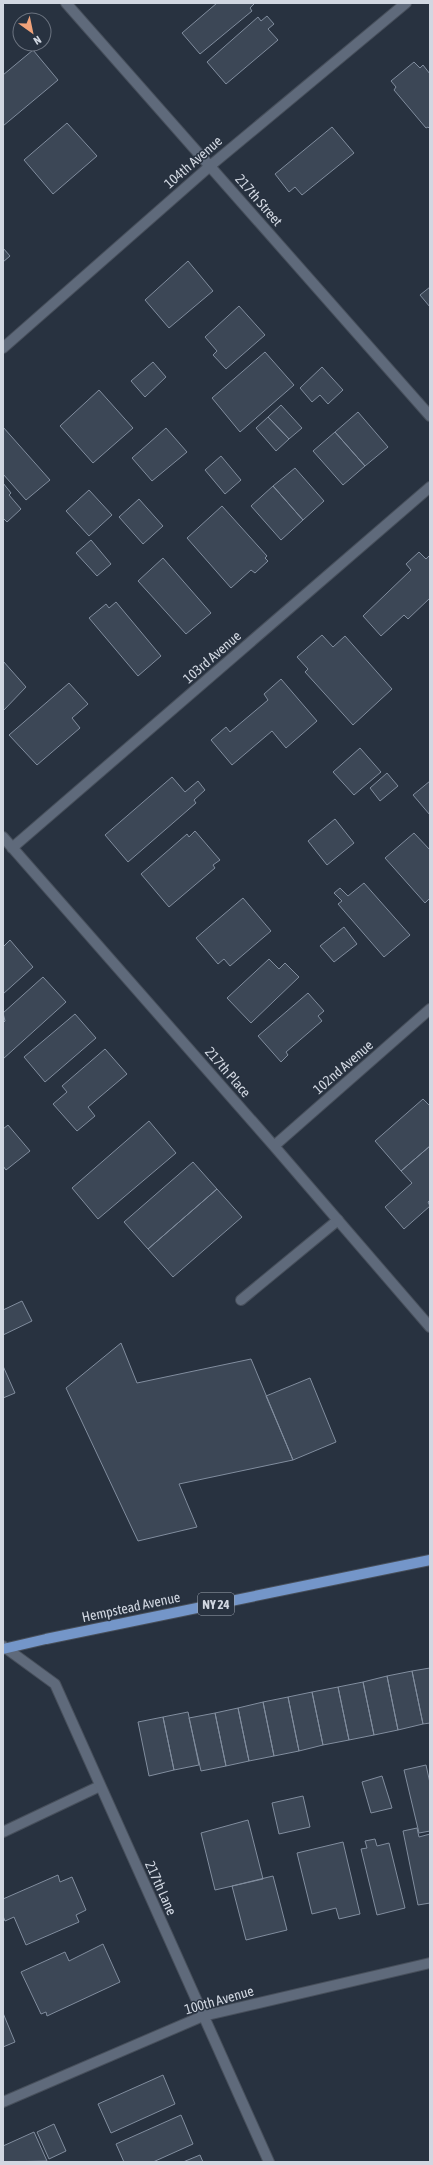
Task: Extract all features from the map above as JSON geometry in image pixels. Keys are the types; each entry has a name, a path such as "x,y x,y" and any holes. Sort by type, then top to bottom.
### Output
{"main road":[{"name":"Hempstead Avenue","path":"4,1648 46,1638 430,1560"}],"street":[{"name":"217th Street","path":"66,3 430,416"},
{"name":"104th Avenue","path":"3,348 210,166 406,3"},
{"name":"103rd Avenue","path":"12,848 430,487"},
{"name":"217th Place","path":"3,837 274,1146 430,1327"},
{"name":"102nd Avenue","path":"274,1146 430,1009"},
{"path":"241,1300 338,1220"},
{"name":"217th Lane","path":"4,1648 55,1684 269,2162"},
{"path":"3,1832 100,1786"},
{"name":"100th Avenue","path":"3,2102 203,2016 430,1962"}],"building":[{"path":"217,3 255,3 250,8 252,11 200,54 182,33"},
{"path":"267,16 274,24 268,29 278,40 226,84 207,62 258,17 261,21"},
{"path":"31,52 35,52 58,80 3,126 3,75"},
{"path":"414,62 420,68 423,65 430,74 430,129 428,127 426,128 394,90 396,87 391,81"},
{"path":"67,123 97,156 53,194 24,160"},
{"path":"332,127 354,153 302,195 295,187 289,192 275,174"},
{"path":"3,248 10,256 3,262"},
{"path":"188,261 213,291 169,328 145,300"},
{"path":"430,287 430,307 420,295"},
{"path":"239,306 265,335 226,369 213,355 217,351 205,337"},
{"path":"265,352 294,385 240,432 212,398"},
{"path":"153,362 166,377 145,397 131,381"},
{"path":"322,367 343,390 328,404 320,395 312,402 300,388"},
{"path":"99,390 133,428 93,463 60,426"},
{"path":"281,405 302,428 289,439 268,417"},
{"path":"358,412 388,447 365,466 335,432"},
{"path":"268,417 289,439 276,451 256,428"},
{"path":"3,427 50,480 26,500 3,474"},
{"path":"166,428 187,452 152,481 132,458"},
{"path":"335,432 365,466 343,485 313,451"},
{"path":"221,456 241,480 225,494 205,470"},
{"path":"295,468 324,501 303,520 273,486"},
{"path":"3,483 11,493 9,495 21,509 7,522 3,518"},
{"path":"273,486 303,520 281,540 251,506"},
{"path":"89,490 112,515 89,536 66,511"},
{"path":"139,499 163,526 143,544 119,517"},
{"path":"222,506 267,556 265,558 268,561 255,573 251,570 231,588 187,538"},
{"path":"91,540 111,564 97,576 76,553"},
{"path":"419,552 426,559 430,555 430,598 408,619 404,615 381,636 363,616 411,570 406,564"},
{"path":"163,558 211,613 186,634 138,581"},
{"path":"116,602 161,656 138,676 89,618 106,604 109,608"},
{"path":"322,635 333,647 345,636 392,689 353,725 305,672 308,669 297,657"},
{"path":"3,661 26,687 3,711"},
{"path":"281,679 317,721 286,748 272,731 232,765 211,740 226,727 230,732 268,700 264,694"},
{"path":"69,683 88,704 72,718 80,728 37,765 9,735"},
{"path":"360,748 381,772 354,795 333,772"},
{"path":"387,773 398,786 380,801 370,788"},
{"path":"172,777 185,792 198,781 205,790 194,800 196,803 128,862 105,835"},
{"path":"430,781 430,815 413,795"},
{"path":"335,819 354,843 327,865 308,841"},
{"path":"195,831 220,860 213,865 215,868 169,907 141,874 187,834 189,837"},
{"path":"414,833 430,850 430,898 425,903 385,858"},
{"path":"364,883 410,935 384,957 338,904 342,901 334,893 340,888 348,896"},
{"path":"243,898 271,931 230,966 224,959 218,964 196,938"},
{"path":"344,927 357,944 334,962 320,946"},
{"path":"10,940 33,967 3,994 3,947"},
{"path":"269,959 279,969 285,963 299,977 251,1023 227,998"},
{"path":"43,977 66,1002 3,1059 3,1023 5,1021 3,1013"},
{"path":"308,993 324,1011 318,1016 322,1021 286,1052 288,1055 281,1062 258,1036"},
{"path":"75,1014 96,1038 45,1082 24,1057"},
{"path":"105,1049 127,1074 88,1107 95,1116 77,1131 53,1104 67,1092 62,1086"},
{"path":"423,1099 430,1106 430,1146 401,1171 375,1141"},
{"path":"149,1121 176,1153 98,1219 72,1188"},
{"path":"8,1125 30,1151 6,1170 3,1166 3,1129"},
{"path":"430,1146 430,1200 428,1202 430,1206 404,1229 385,1207 412,1183 401,1171"},
{"path":"193,1162 217,1189 148,1249 124,1222"},
{"path":"217,1189 242,1217 173,1277 148,1249"},
{"path":"22,1301 32,1321 3,1335 3,1310"},
{"path":"121,1343 137,1383 251,1359 293,1460 179,1484 197,1527 138,1541 66,1388"},
{"path":"3,1366 15,1393 3,1398"},
{"path":"310,1378 336,1442 293,1460 266,1396"},
{"path":"430,1668 430,1723 423,1724 412,1671"},
{"path":"412,1671 423,1724 398,1730 387,1676"},
{"path":"387,1676 398,1730 374,1735 363,1682"},
{"path":"363,1682 374,1735 349,1740 338,1687"},
{"path":"338,1687 349,1740 323,1745 312,1692"},
{"path":"312,1692 323,1745 299,1751 288,1697"},
{"path":"288,1697 299,1751 274,1756 263,1702"},
{"path":"263,1702 274,1756 249,1761 238,1708"},
{"path":"238,1708 249,1761 226,1766 215,1713"},
{"path":"188,1712 199,1765 174,1770 163,1717"},
{"path":"215,1713 226,1766 201,1771 189,1718"},
{"path":"163,1717 174,1770 149,1776 138,1722"},
{"path":"426,1765 430,1783 430,1831 419,1833 404,1770"},
{"path":"382,1776 392,1808 371,1813 362,1782"},
{"path":"303,1796 310,1827 279,1834 272,1803"},
{"path":"248,1820 263,1879 215,1890 201,1833"},
{"path":"417,1828 419,1837 430,1834 430,1903 418,1905 403,1831"},
{"path":"375,1839 377,1846 389,1843 405,1908 377,1915 361,1849 367,1848 365,1841"},
{"path":"343,1842 360,1914 339,1919 336,1908 312,1914 297,1853"},
{"path":"58,1875 60,1882 72,1877 86,1910 76,1915 79,1922 26,1945 14,1917 5,1921 3,1916 3,1899"},
{"path":"273,1876 287,1930 246,1940 232,1886"},
{"path":"103,1944 120,1982 47,2016 46,2012 41,2014 21,1972 65,1952 69,1961"},
{"path":"3,2013 15,2042 3,2047"},
{"path":"163,2075 175,2104 111,2133 98,2104"},
{"path":"181,2115 193,2144 153,2162 124,2162 116,2144"},
{"path":"54,2124 66,2151 49,2159 37,2132"},
{"path":"34,2132 47,2161 3,2162 3,2146"},
{"path":"200,2155 203,2162 183,2162"}]}
